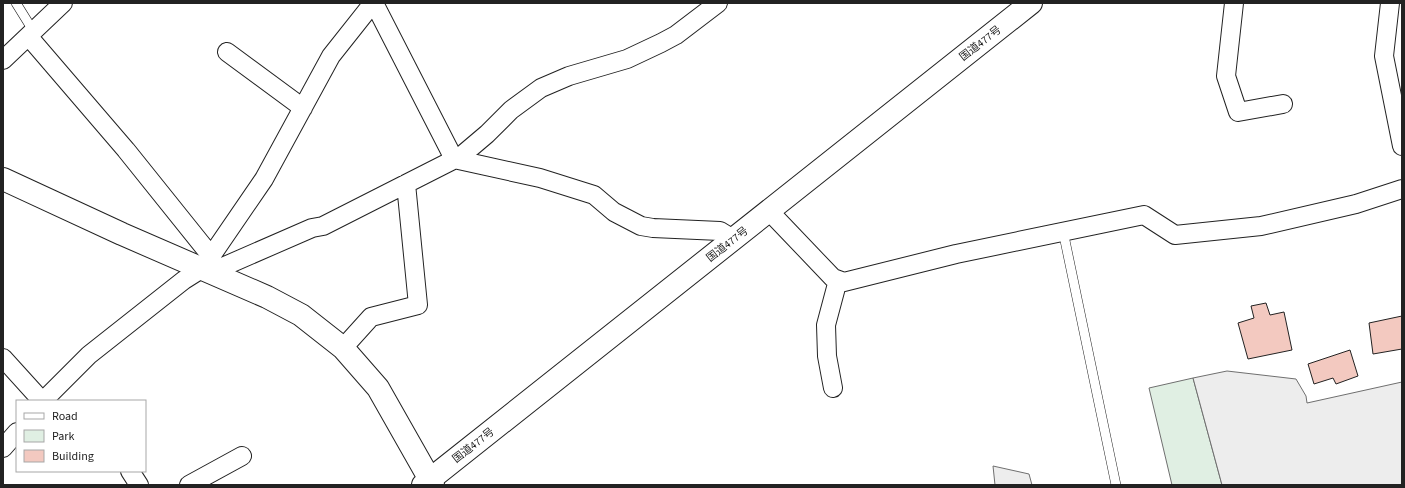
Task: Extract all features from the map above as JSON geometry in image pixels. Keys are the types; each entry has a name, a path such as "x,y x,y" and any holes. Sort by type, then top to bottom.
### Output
{"main road":[{"name":"国道477号","path":"429,483 1026,4"},
{"path":"3,179 122,234 208,265 301,315 343,348 378,388 429,483"}],"street":[{"path":"3,60 63,3"},
{"path":"208,265 264,179 331,56 373,3 454,159"},
{"path":"44,400 89,355 184,280 208,265 312,228 323,226 461,156 487,134 511,110 541,88 597,67 627,59 661,43 676,35 718,3"},
{"path":"1234,3 1226,76 1238,112 1283,104"},
{"path":"1390,3 1384,56 1402,146"},
{"path":"31,35 126,150 208,265"},
{"path":"227,52 303,108"},
{"path":"454,159 540,178 594,195 614,212 641,226 653,228 720,231 733,239"},
{"path":"343,348 371,317 418,305 406,184"},
{"path":"769,211 833,278 844,282 956,254 1144,215 1175,235 1261,226 1356,204 1402,188"},
{"path":"833,388 827,356 826,325 838,280"},
{"path":"3,358 42,400"},
{"path":"3,448 16,433"},
{"path":"189,485 242,456"},
{"path":"131,472 138,485"}],"lane":[{"path":"16,3 31,35"},
{"path":"1064,231 1116,485"}],"green space":[{"path":"1193,378 1222,485 1172,485 1149,388"}],"shaded area":[{"path":"1227,371 1296,379 1306,396 1307,403 1402,382 1402,485 1222,485 1193,378"},
{"path":"993,466 1029,474 1032,485 995,485"}],"building":[{"path":"1266,303 1270,315 1284,312 1292,350 1248,359 1238,323 1254,318 1251,306"},
{"path":"1402,316 1402,349 1373,354 1369,323"},
{"path":"1350,350 1358,376 1336,384 1333,378 1314,384 1308,364"}]}
